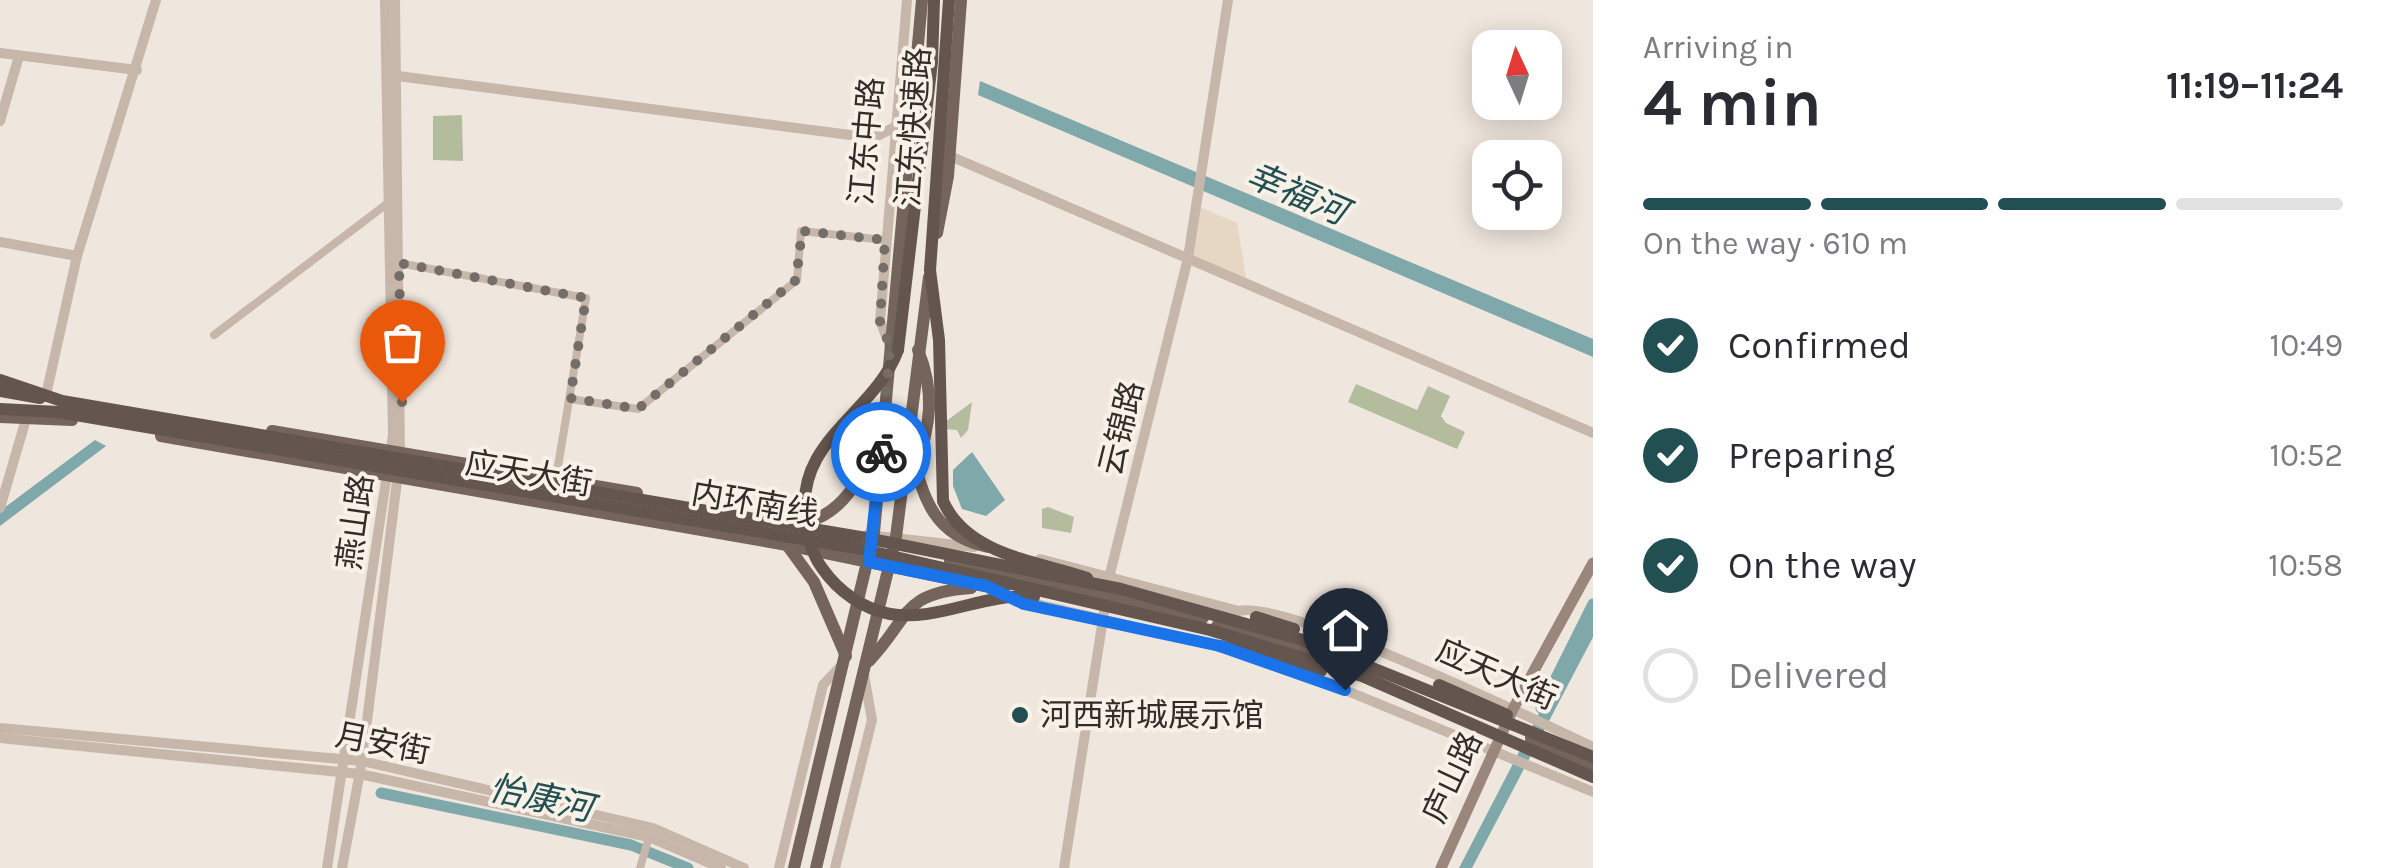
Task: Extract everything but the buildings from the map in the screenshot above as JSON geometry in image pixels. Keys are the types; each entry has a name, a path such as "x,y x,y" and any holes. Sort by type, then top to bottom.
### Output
{"highway":[{"name":"江东快速路","path":"894,348 932,62 934,0"},
{"name":"江东快速路","path":"949,0 930,270 939,340 943,501 955,523 975,540 1121,589"},
{"path":"894,348 878,386 825,443 808,476 805,516 820,565 849,596 888,614 930,613 990,597 1102,599"},
{"path":"0,386 61,410"},
{"path":"0,406 61,410"},
{"name":"内环南线","path":"61,410 861,549 1102,599 1288,650 1362,676 1554,760 1593,771"},
{"name":"内环南线","path":"61,410 866,538 1121,589 1303,640 1593,757"},
{"path":"1227,624 1256,616 1450,689 1563,743"},
{"path":"1220,646 1276,657 1375,691 1483,738 1554,760"}],"main road":[{"name":"江东中路","path":"794,868 873,539 894,348 922,0"},
{"path":"816,868 895,543 918,349 950,156 961,0"},
{"path":"916,468 929,431 930,408 930,378 918,349"},
{"name":"应天大街","path":"0,386 556,478 858,539 895,543 1291,646 1363,670 1504,729"},
{"name":"应天大街","path":"0,417 26,419 61,410 392,477 787,546 986,586 1031,583 1227,624 1364,667 1593,771"},
{"path":"796,524 821,520 848,495 883,427"},
{"path":"908,436 932,517 966,543 1010,552"},
{"path":"787,546 814,582 845,660"},
{"name":"庐山路","path":"1441,868 1512,709 1593,563"},
{"path":"866,669 912,603 947,589 986,586"},
{"path":"1102,599 1224,615 1238,611"}],"street":[{"path":"46,395 77,256 138,70 156,0"},
{"name":"燕山路","path":"327,868 396,450 399,263 385,0"},
{"name":"燕山路","path":"395,0 389,75 388,203 396,450"},
{"name":"江东中路","path":"894,348 880,322 907,0"},
{"name":"云锦路","path":"1064,868 1102,622 1102,599 1188,258 1228,0"},
{"path":"0,53 138,70"},
{"path":"0,121 19,56"},
{"path":"389,75 873,138 895,127"},
{"path":"873,138 892,159"},
{"path":"950,156 1593,433"},
{"path":"214,335 388,203"},
{"path":"570,398 638,409 796,280 802,231 885,240"},
{"path":"0,242 77,256"},
{"path":"399,263 586,298 556,478"},
{"path":"0,507 26,419"},
{"name":"燕山路","path":"342,868 362,760 392,477"},
{"name":"应天大街","path":"895,543 1010,552 1110,574 1238,611 1254,607 1317,628 1593,747"},
{"name":"应天大街","path":"986,586 1024,604 1220,646 1345,690 1593,792"},
{"name":"江东中路","path":"779,868 823,685 845,660"},
{"path":"834,868 872,720 866,669"},
{"name":"月安街","path":"0,728 362,760 653,828 744,868"},
{"path":"0,738 360,774 649,837 721,868"},
{"path":"640,868 649,837"}],"green space":[{"path":"462,115 463,161 433,160 433,116"},
{"path":"1356,384 1417,410 1428,386 1450,396 1441,416 1446,423 1465,432 1457,449 1348,402"},
{"path":"972,402 968,430 961,438 957,430 943,429 941,425"},
{"path":"1048,507 1074,517 1071,533 1042,528 1042,509"}],"shaded area":[{"path":"1195,205 1237,223 1247,283 1188,258"}],"water":[{"path":"980,81 1593,339 1593,357 978,95"},
{"path":"95,440 106,446 0,526 0,511"},
{"path":"972,452 1005,500 986,516 962,509 953,486 953,470"},
{"path":"1593,609 1593,637 1472,868 1459,868"}],"waterway":[{"path":"1541,708 1593,604"},
{"name":"怡康河","path":"381,793 631,845 688,868"}],"way so far":[{"path":"402,402 399,263 586,298 570,398 638,409 796,280 802,231 885,240 880,322 890,346 881,452"}],"place":[{"name":"河西新城展示馆","path":"1020,715"}],"route":[{"path":"881,452 869,562 986,586 1024,604 1220,646 1345,690"}],"water label":[{"name":"幸福河","path":"1297,193"}]}
